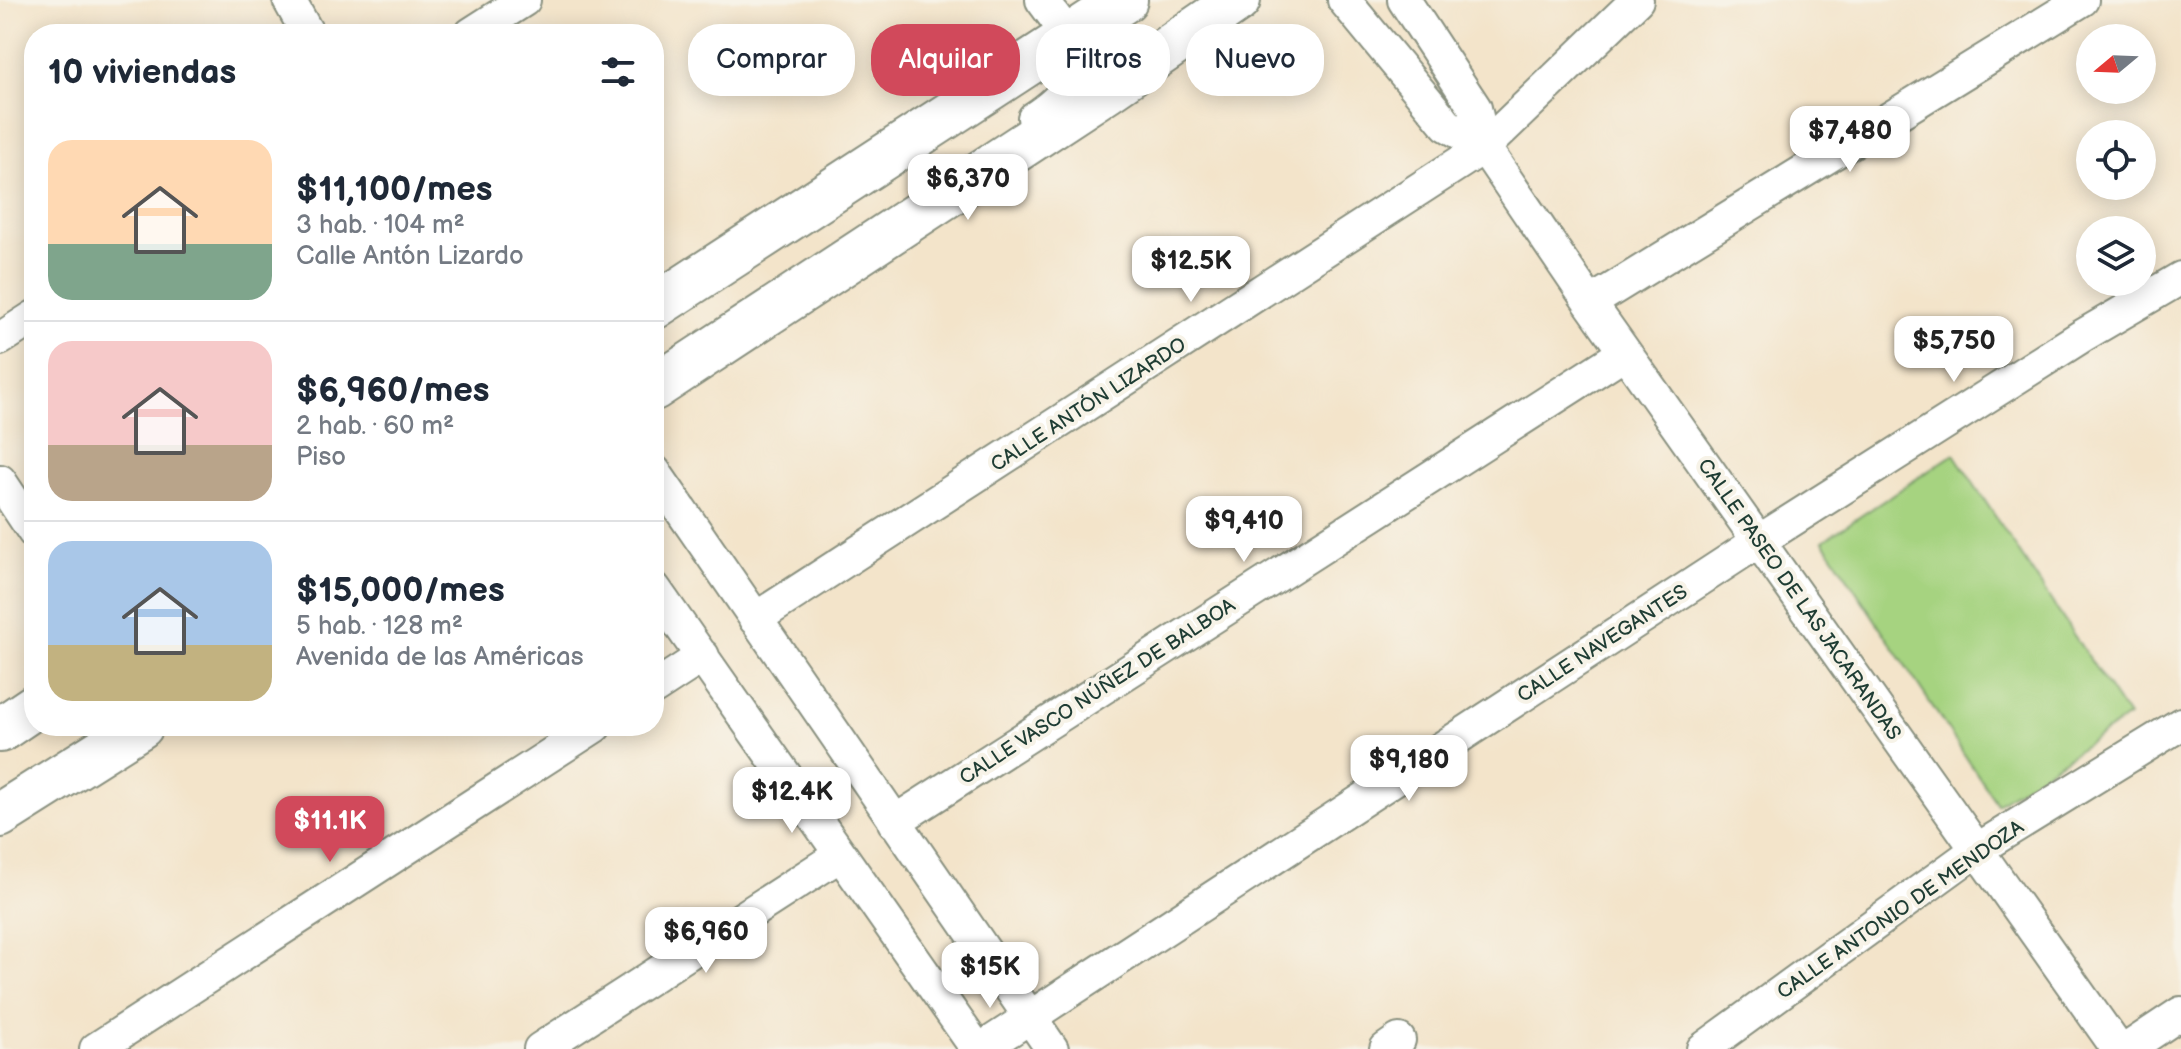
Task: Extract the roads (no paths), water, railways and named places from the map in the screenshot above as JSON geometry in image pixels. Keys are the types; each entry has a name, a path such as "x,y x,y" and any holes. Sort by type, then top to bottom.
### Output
{"main road":[{"path":"1088,24 1125,0"},
{"path":"1170,47 1238,0"},
{"path":"664,301 1036,58"},
{"path":"664,381 1098,96"},
{"path":"0,730 24,714"},
{"path":"0,815 125,736"}],"street":[{"path":"289,0 302,24"},
{"path":"487,24 524,0"},
{"path":"1042,0 1061,24"},
{"name":"CALLE PASEO DE LAS JACARANDAS","path":"1344,0 1447,125 1484,147"},
{"name":"CALLE PASEO DE LAS JACARANDAS","path":"1404,0 1475,108 1484,147 1624,353 2118,1049"},
{"name":"CALLE ANTÓN LIZARDO","path":"755,619 1484,147 1637,0"},
{"path":"1590,303 2082,0"},
{"path":"911,219 923,192 1058,103 1062,96"},
{"path":"664,321 764,256 768,233"},
{"name":"CALLE NAVEGANTES","path":"979,1049 1759,541 2082,336 2181,278"},
{"path":"0,339 24,323"},
{"name":"CALLE VASCO NÚÑEZ DE BALBOA","path":"894,822 1624,353"},
{"path":"0,481 24,517"},
{"path":"664,486 1052,1049"},
{"path":"664,602 979,1049"},
{"path":"664,681 703,656"},
{"name":"CALLE ANTONIO DE MENDOZA","path":"1703,1049 1978,849 2181,724"},
{"path":"96,1049 580,736"},
{"path":"540,1049 840,855"},
{"path":"2127,1049 2181,1013"}]}
